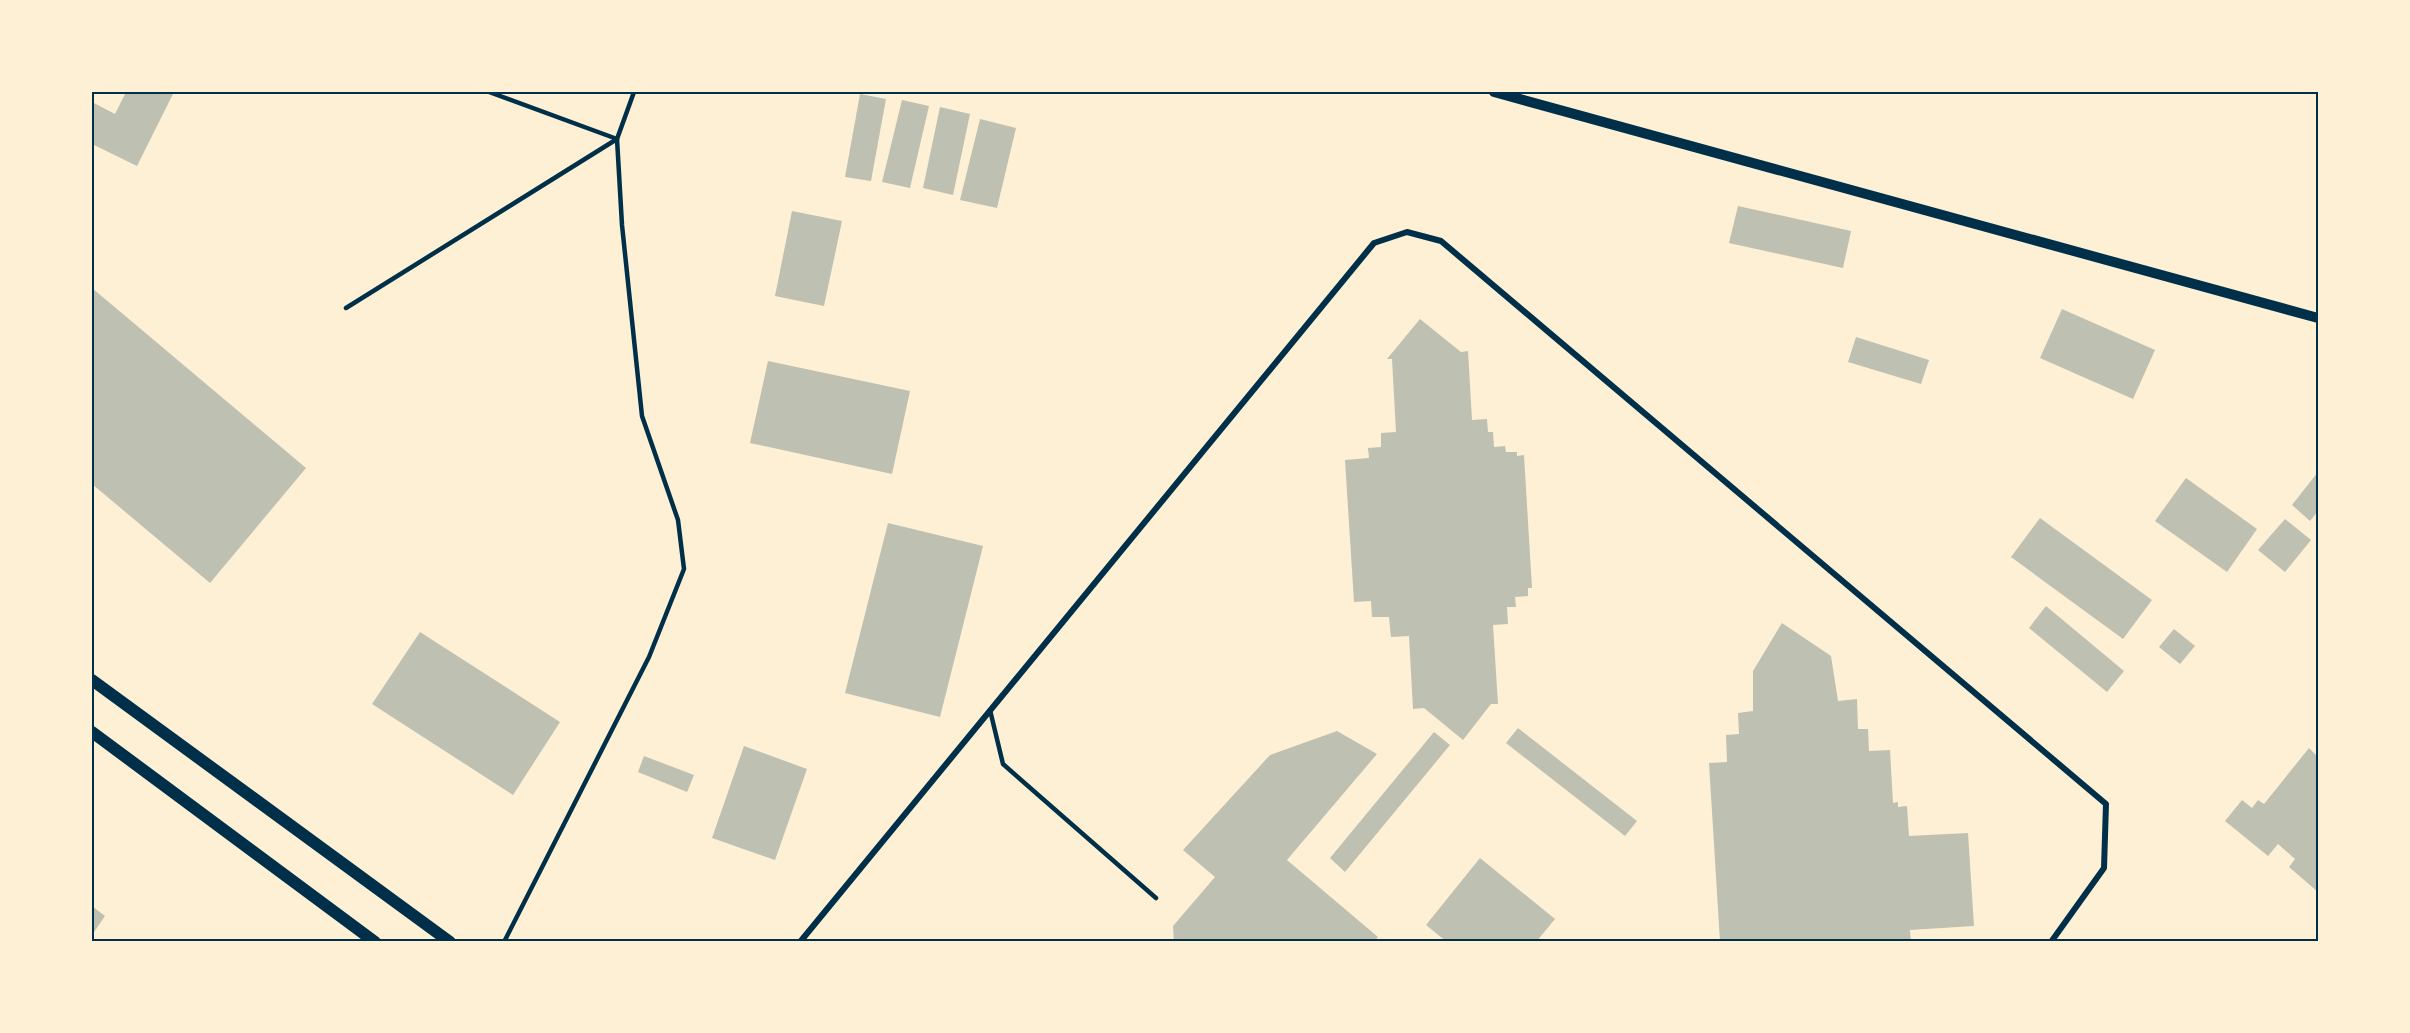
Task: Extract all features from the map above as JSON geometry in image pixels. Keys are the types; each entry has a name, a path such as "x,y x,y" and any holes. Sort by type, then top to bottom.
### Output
{"main road":[{"path":"92,680 450,942"},
{"path":"92,732 375,942"}],"street":[{"path":"1494,92 2319,318"},
{"path":"800,942 1374,243 1407,232 1441,241 2106,804 2104,868 2051,942"}],"lane":[{"path":"489,92 617,139"},
{"path":"504,942 649,657 684,569 678,520 642,416 622,225 617,139 634,92"},
{"path":"346,308 617,139"},
{"path":"990,710 1003,764 1156,898"}],"building":[{"path":"126,92 174,92 137,166 92,144 92,102 115,114"},
{"path":"860,94 886,99 871,181 845,177"},
{"path":"902,100 929,106 910,188 882,182"},
{"path":"940,107 970,114 953,195 923,188"},
{"path":"980,119 1016,128 997,208 960,200"},
{"path":"1738,206 1851,231 1843,268 1729,243"},
{"path":"792,211 842,221 824,306 775,296"},
{"path":"92,288 306,468 210,583 92,484"},
{"path":"2062,309 2155,350 2133,399 2040,358"},
{"path":"1420,319 1461,352 1468,351 1472,420 1487,419 1488,432 1493,432 1494,447 1505,446 1506,452 1517,452 1517,456 1524,455 1532,588 1528,588 1528,596 1515,597 1516,607 1507,607 1508,624 1493,625 1498,704 1491,704 1463,740 1424,708 1413,709 1409,636 1391,637 1389,617 1372,617 1371,601 1354,602 1345,460 1369,458 1368,448 1381,447 1381,433 1396,432 1392,359 1387,359"},
{"path":"1856,337 1929,360 1921,384 1848,362"},
{"path":"768,361 910,391 892,474 750,443"},
{"path":"2318,472 2318,511 2310,521 2292,505"},
{"path":"2186,478 2257,529 2227,572 2155,521"},
{"path":"2040,518 2152,600 2123,639 2011,557"},
{"path":"2285,519 2311,540 2285,572 2258,550"},
{"path":"888,523 983,546 940,717 845,693"},
{"path":"2046,606 2124,671 2107,692 2029,628"},
{"path":"1782,623 1831,656 1838,701 1857,699 1858,729 1868,729 1869,751 1890,750 1893,803 1898,802 1898,807 1907,806 1909,836 1968,833 1974,926 1910,930 1911,942 1720,942 1709,763 1727,762 1726,735 1739,734 1738,713 1753,711 1753,671"},
{"path":"2174,629 2195,646 2180,664 2159,647"},
{"path":"420,632 560,722 513,795 372,704"},
{"path":"1518,728 1637,821 1625,836 1506,743"},
{"path":"1337,731 1377,754 1287,860 1378,937 1374,942 1174,942 1173,926 1215,877 1183,850 1270,755"},
{"path":"1434,732 1450,745 1345,872 1330,858"},
{"path":"744,746 807,769 775,860 712,838"},
{"path":"2309,748 2316,755 2318,751 2318,892 2289,867 2295,859 2278,844 2268,856 2225,821 2242,800 2252,808 2258,800 2264,804"},
{"path":"644,756 694,775 687,792 638,772"},
{"path":"1480,858 1555,919 1536,942 1447,942 1426,925"},
{"path":"92,906 105,916 92,935"}]}
